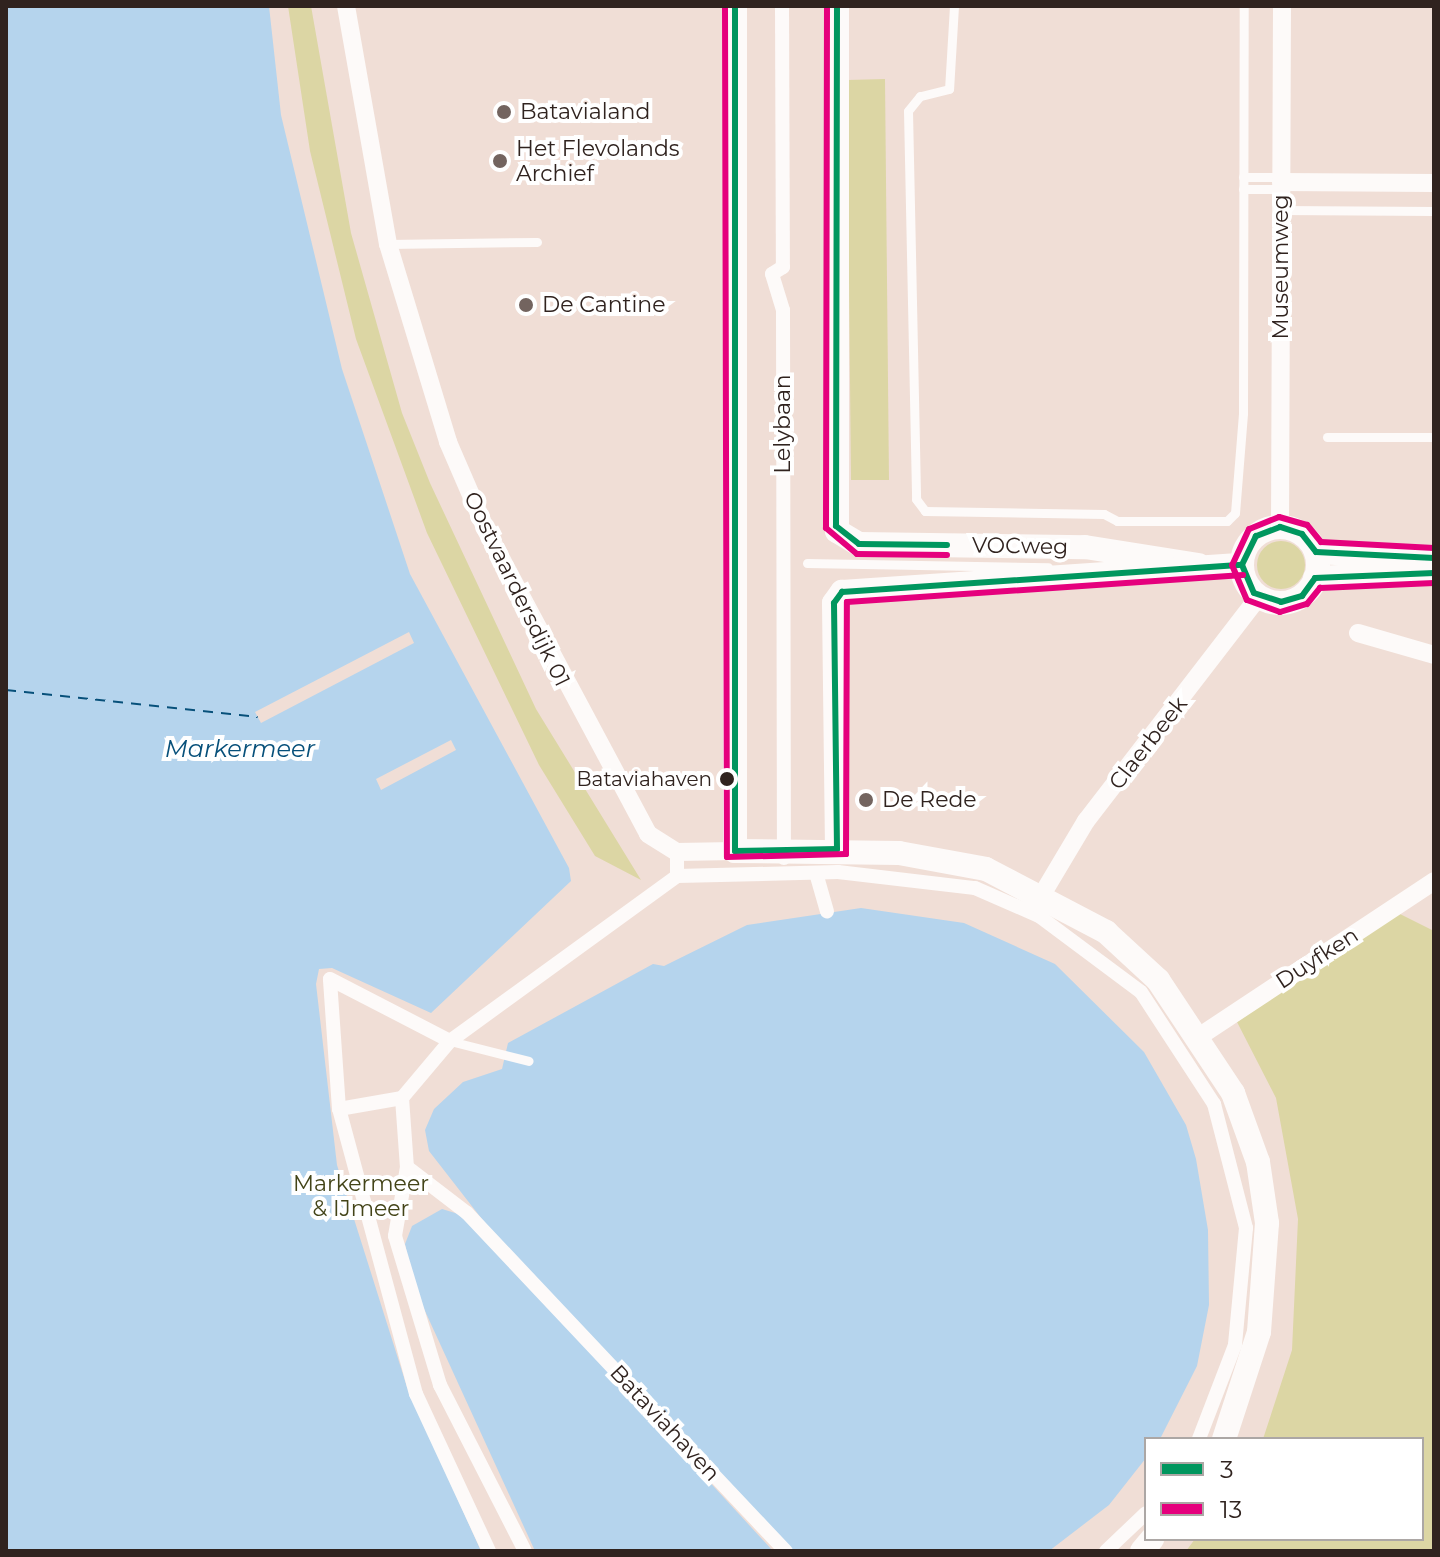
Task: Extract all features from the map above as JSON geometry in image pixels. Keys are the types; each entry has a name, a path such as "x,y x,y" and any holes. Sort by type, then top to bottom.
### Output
{"street":[{"name":"Oostvaardersdijk 01","path":"346,6 388,244 448,442 512,585 648,834 677,852"},
{"path":"735,6 735,851"},
{"name":"Lelybaan","path":"782,6 783,267 772,274 783,310 784,862"},
{"name":"VOCweg","path":"837,6 841,537 859,544 1104,564 1242,565"},
{"name":"Museumweg","path":"1280,527 1282,6"},
{"path":"1281,182 1434,183"},
{"path":"1315,578 1316,552 1302,534 1280,527 1256,536 1242,565 1259,596 1292,601 1315,578 1434,573"},
{"path":"1316,552 1434,558"},
{"name":"VOCweg","path":"837,849 834,603 842,592 1104,564"},
{"name":"Claerbeek","path":"1043,893 1086,821 1259,596"},
{"path":"1358,633 1434,655"},
{"path":"339,1109 402,1098 450,1041 677,876 784,862 837,849 986,869 1043,893 1106,932 1158,980 1200,1036 1238,1107 1267,1223 1259,1332 1225,1437"},
{"path":"677,876 677,852 735,851 816,873 920,877 975,888 1039,916 1141,992 1185,1049 1214,1104 1246,1228 1235,1345 1200,1437"},
{"path":"816,873 822,912"},
{"name":"Duyfken","path":"1200,1036 1434,881"},
{"path":"450,1041 330,979 339,1109 416,1394 489,1551"},
{"path":"402,1098 407,1167 395,1236 430,1354 525,1551"},
{"name":"Bataviahaven","path":"407,1167 467,1213 783,1550"},
{"path":"1106,1551 1144,1515"}],"lane":[{"path":"954,6 949,89 920,96 908,111 916,499 925,511 1104,514 1117,521 1227,521 1235,513 1244,6"},
{"path":"1243,177 1281,182"},
{"path":"1243,189 1281,182"},
{"path":"1281,210 1434,211"},
{"path":"388,244 537,242"},
{"path":"1327,437 1434,437"},
{"path":"807,563 1104,564"},
{"path":"450,1041 529,1061"}],"shaded area":[{"path":"288,6 311,6 351,233 402,413 430,483 536,709 641,880 595,856 539,765 427,533 356,339 310,151"},
{"path":"885,79 889,480 851,480 847,80"},
{"path":"1281,541 1298,548 1305,565 1298,582 1281,589 1264,582 1257,565 1264,548"},
{"path":"1398,913 1434,931 1434,1551 1186,1551 1194,1541 1424,1541 1424,1437 1264,1437 1292,1350 1298,1219 1276,1098 1237,1022"}],"water":[{"name":"Markermeer","path":"6,6 269,6 281,115 342,369 410,574 569,868 571,881 431,1013 332,968 319,969 316,984 337,1165 407,1387 481,1551 6,1551"},
{"path":"861,908 964,923 1055,964 1144,1052 1186,1125 1196,1159 1208,1230 1209,1305 1197,1366 1161,1437 1144,1437 1144,1461 1109,1505 1049,1551 792,1551 499,1241 429,1151 425,1130 434,1109 463,1082 502,1069 508,1043 653,964 664,966 747,925"},
{"path":"442,1209 465,1216 773,1551 535,1551 414,1287 405,1244 412,1226"}],"pier":[{"path":"409,632 414,643 261,723 255,712"},
{"path":"451,740 456,750 381,790 376,779"}],"ferry route":[{"path":"6,690 258,717"}],"transit line":[{"name":"13","path":"725,6 727,857 846,854 847,602 1243,575"},
{"name":"3","path":"735,6 735,851 837,849 834,603 842,592 1242,565"},
{"name":"13","path":"827,6 826,528 857,554 947,555"},
{"name":"3","path":"837,6 836,526 859,544 947,545"},
{"name":"13","path":"1434,548 1321,542 1307,525 1279,517 1249,529 1232,565 1247,600 1280,612 1307,604 1320,588 1434,583"},
{"name":"3","path":"1434,558 1316,552 1302,534 1280,527 1256,536 1242,565 1254,593 1281,602 1302,596 1315,578 1434,573"}],"place":[{"name":"Batavialand","path":"504,112"},
{"name":"Het Flevolands Archief","path":"500,161"},
{"name":"De Cantine","path":"526,305"},
{"name":"Bataviahaven","path":"727,779"},
{"name":"De Rede","path":"866,800"}],"park label":[{"name":"Markermeer & IJmeer","path":"361,1196"}]}
